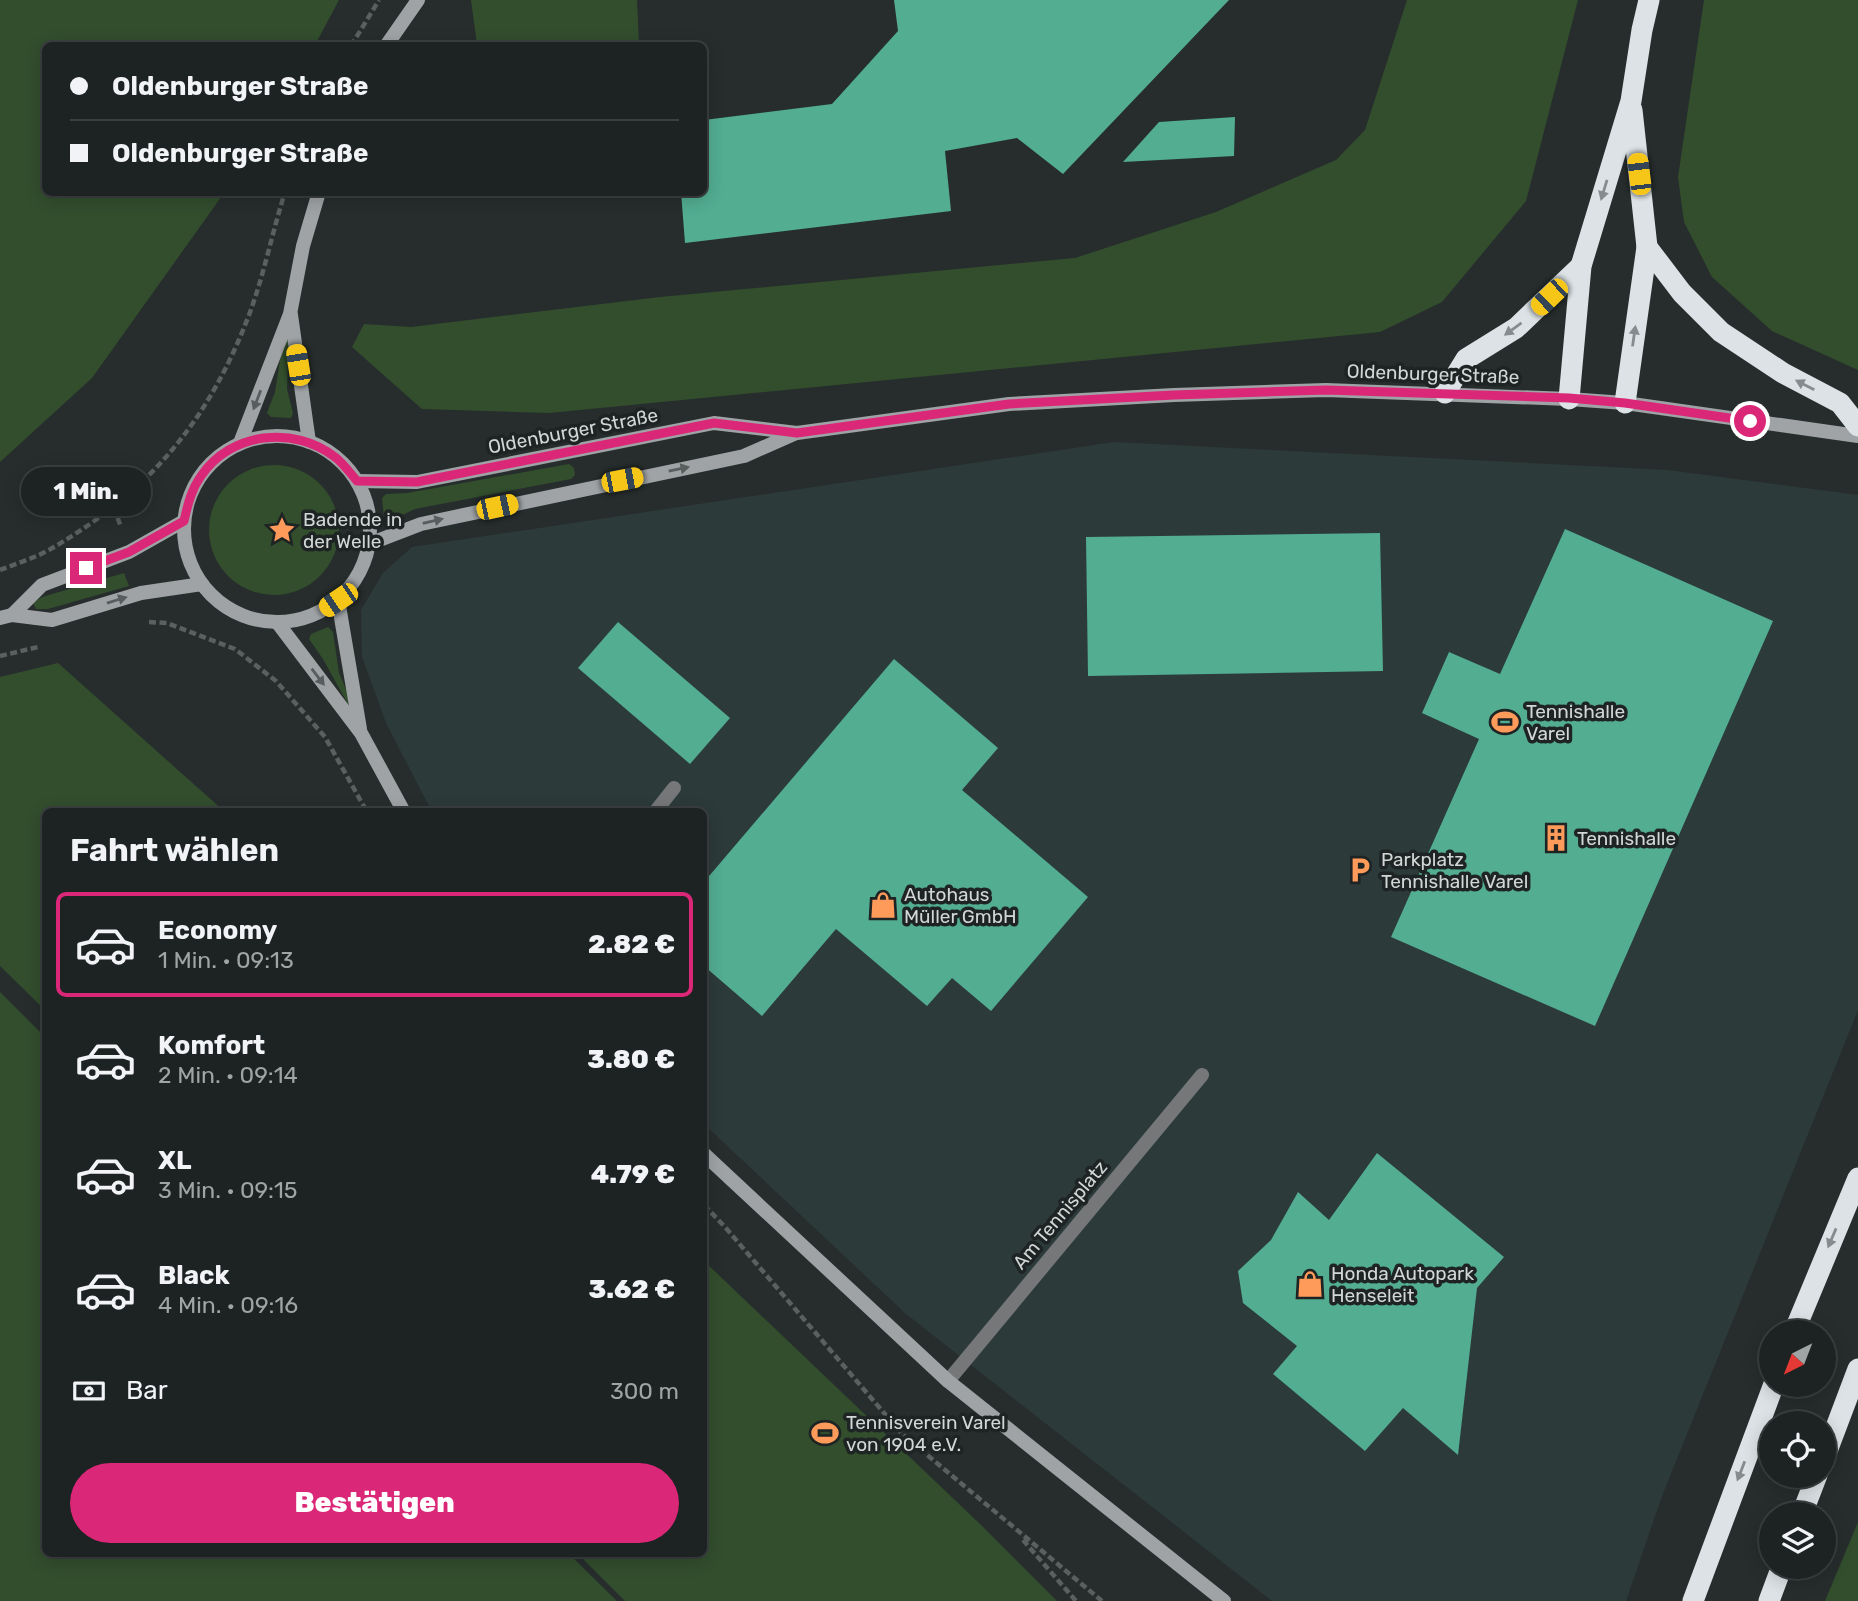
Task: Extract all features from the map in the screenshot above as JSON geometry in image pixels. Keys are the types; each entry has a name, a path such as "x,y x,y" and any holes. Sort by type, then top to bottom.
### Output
{"highway":[{"path":"1569,398 1581,266 1630,101 1649,0"},
{"path":"1625,403 1647,247 1630,101"},
{"path":"1647,247 1682,293 1721,332 1783,373 1840,402 1858,426"},
{"path":"1445,394 1466,359 1516,328 1581,266"},
{"path":"1799,1320 1858,1178"},
{"path":"1836,1427 1858,1369"},
{"path":"1693,1601 1769,1397"},
{"path":"1769,1601 1777,1579"}],"main road":[{"path":"389,42 418,0"},
{"path":"240,443 290,314 303,246 318,196"},
{"path":"290,314 309,442"},
{"name":"Oldenburger Straße","path":"357,481 417,482 714,423 797,433 1023,403 1326,390 1569,398 1625,403 1858,436"},
{"name":"Oldenburger Straße","path":"369,544 421,523 744,456 797,433"},
{"path":"263,437 286,437 309,442 336,457 357,481 366,501 370,522 369,544 358,575 338,600 309,616 277,622 248,617 222,604 202,584 191,565 185,543 184,521 190,496 202,474 219,457 240,443 263,437"},
{"path":"6,616 42,584 129,552 184,521"},
{"path":"6,616 52,620 142,593 202,584"},
{"path":"338,600 361,733"},
{"path":"277,622 361,733 402,808"},
{"path":"707,1157 948,1381 1224,1601"}],"street":[{"path":"658,808 674,788"},
{"name":"Am Tennisplatz","path":"948,1381 1202,1074"}],"path":[{"path":"353,42 379,0"},
{"path":"0,570 52,549 104,514 169,457 210,397 238,340 265,267 284,196"},
{"path":"150,622 167,623 235,649 276,681 325,737 365,808"},
{"path":"707,1208 902,1434 1102,1601"},
{"path":"1014,1528 1076,1601"}],"shaded area":[{"path":"1114,442 1668,470 1858,495 1858,1010 1662,1496 1626,1601 1272,1601 906,1314 707,1127 707,808 430,808 386,723 362,657 361,610 383,573 412,547"}],"green space":[{"path":"0,0 339,0 317,42 42,42 42,196 222,196 92,378 0,462"},
{"path":"471,0 637,0 639,42 477,42"},
{"path":"1407,0 1578,0 1526,201 1442,302 1380,332 549,413 422,409 352,347 364,324 411,327 660,297 1075,258 1216,212 1336,160 1365,130"},
{"path":"1704,0 1858,0 1858,370 1772,331 1712,277 1684,222 1678,177"},
{"path":"284,335 289,337 287,389 293,413 291,418 271,417 267,413 275,392"},
{"path":"569,464 574,468 575,475 571,479 415,509 389,521 384,517 382,498 386,494 407,493"},
{"path":"274,465 299,470 320,484 334,505 339,530 334,555 320,576 299,590 274,595 249,590 228,576 214,555 209,530 214,505 228,484 249,470"},
{"path":"124,573 129,586 48,609 36,609 33,603 42,597"},
{"path":"328,627 333,632 339,673 355,711 354,715 309,639 311,634"},
{"path":"58,663 221,808 42,808 42,1007 0,966 0,677"},
{"path":"0,992 42,1034 42,1557 572,1557 617,1601 0,1601"},
{"path":"707,1264 1057,1601 625,1601 581,1557 707,1557"},
{"path":"1858,1522 1858,1601 1825,1601"}],"building":[{"path":"894,0 1229,0 1063,174 1017,138 945,151 951,211 685,243 681,196 707,196 707,120 832,104 898,31"},
{"path":"1235,117 1234,156 1123,162 1159,122"},
{"name":"Tennishalle","path":"1565,529 1773,621 1595,1026 1391,937 1479,739 1422,713 1449,652 1500,674"},
{"path":"1380,533 1383,671 1088,676 1086,537"},
{"path":"618,622 730,718 690,764 578,668"},
{"path":"894,659 998,748 962,790 1088,897 991,1011 952,978 927,1006 836,929 762,1016 707,969 707,878"},
{"path":"1377,1153 1504,1257 1477,1288 1458,1455 1403,1408 1365,1451 1273,1374 1297,1346 1243,1303 1238,1271 1271,1240 1298,1192 1329,1220"}],"place":[{"name":"Badende in der Welle","path":"282,530"},
{"name":"Tennishalle Varel","path":"1505,722"},
{"name":"Tennishalle","path":"1556,838"},
{"name":"Parkplatz Tennishalle Varel","path":"1360,870"},
{"name":"Autohaus Müller GmbH","path":"883,905"},
{"name":"Honda Autopark Henseleit","path":"1310,1284"},
{"name":"Tennisverein Varel von 1904 e.V.","path":"825,1433"}],"route":[{"path":"86,568 129,552 184,521 190,496 202,474 219,457 240,443 263,437 286,437 309,442 336,457 357,481 417,482 714,423 797,433 1009,404 1174,395 1326,390 1569,398 1750,421"}]}
